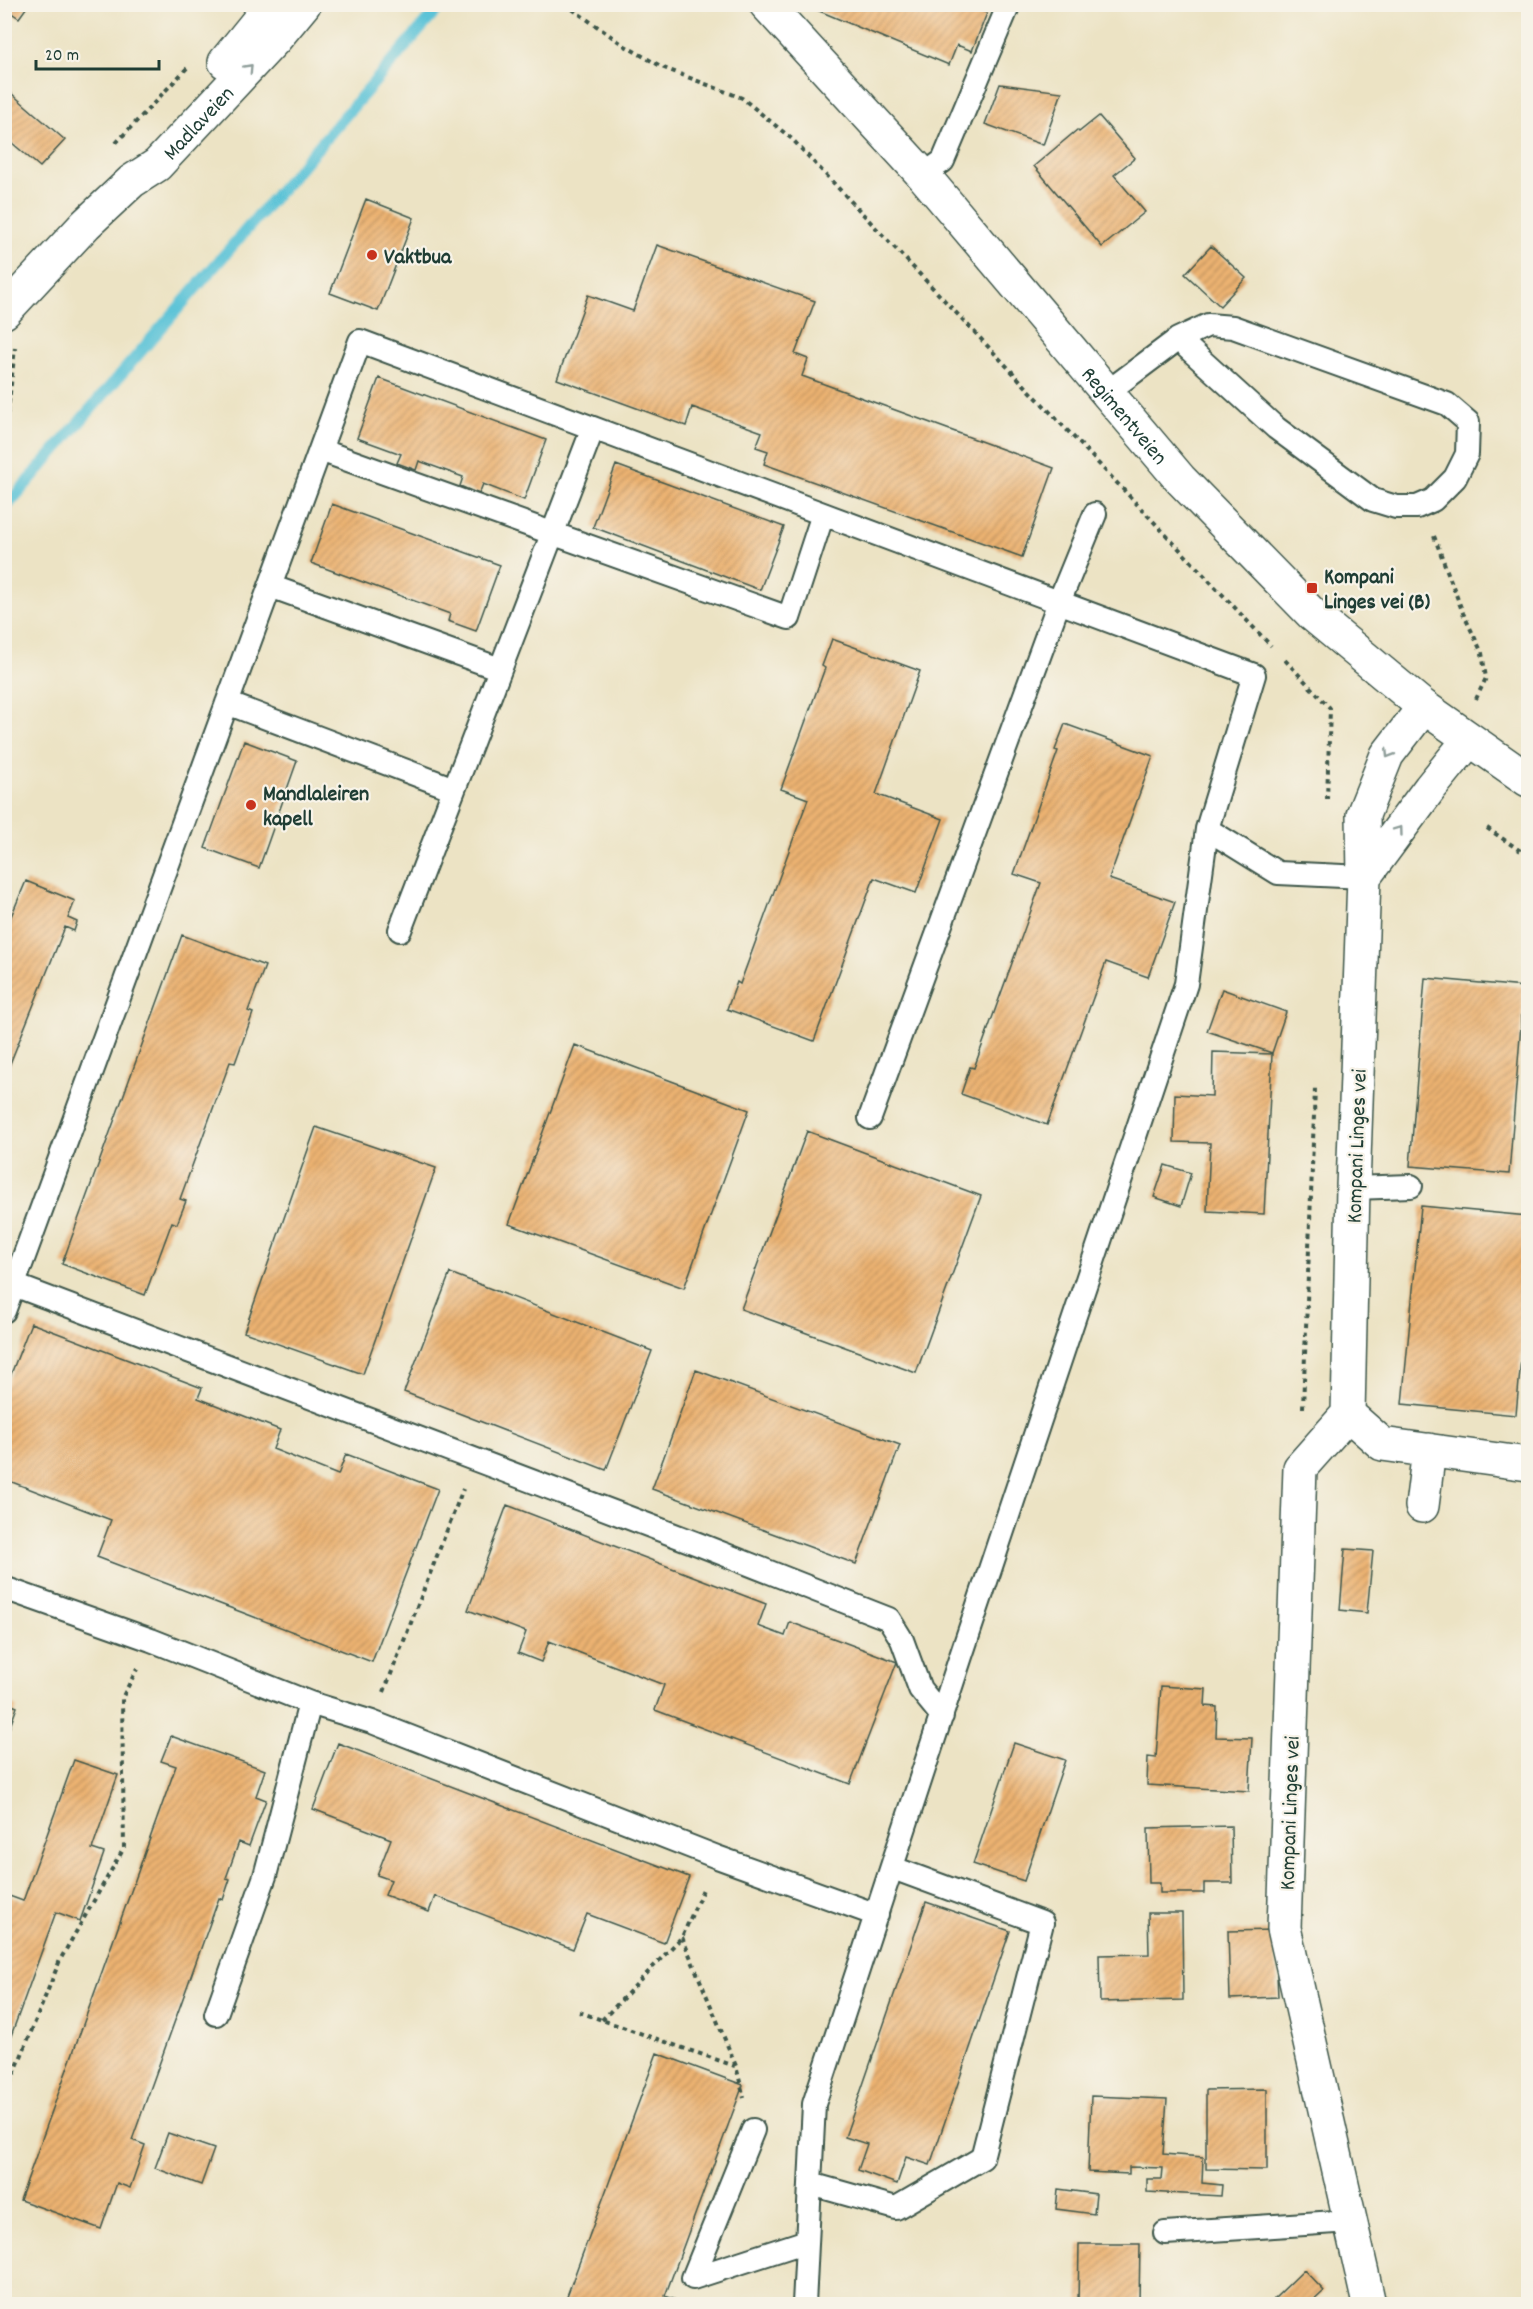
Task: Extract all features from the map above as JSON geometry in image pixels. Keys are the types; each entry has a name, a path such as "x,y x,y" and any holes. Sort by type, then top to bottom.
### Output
{"street":[{"name":"Madlaveien","path":"132,181 145,155 272,4"},
{"name":"Madlaveien","path":"4,312 86,224 132,181 158,165 275,39 304,4"},
{"name":"Regimentveien","path":"766,4 923,175 1180,479 1313,615 1424,707 1528,780"},
{"name":"Kompani Linges vei","path":"1370,2304 1284,1928 1300,1468 1348,1414 1364,877 1362,815 1386,755 1424,707"},
{"path":"1364,877 1469,740"},
{"path":"1348,1414 1382,1444 1528,1464"},
{"path":"1422,1506 1429,1450"}],"lane":[{"path":"923,175 943,161 1009,4"},
{"path":"1106,393 1178,339 1208,325 1233,327 1447,404 1468,422 1467,454 1455,478 1433,500 1417,507 1396,507 1373,500 1276,428 1178,339"},
{"path":"4,1311 360,340 1254,675 1207,829 1186,984 814,2104 804,2304"},
{"path":"400,930 593,428"},
{"path":"320,450 789,618 823,514"},
{"path":"870,1118 1059,602 1095,514"},
{"path":"270,586 500,669"},
{"path":"227,704 454,789"},
{"path":"1207,829 1278,873 1364,877"},
{"path":"1353,1188 1411,1186"},
{"path":"14,1286 698,1544 889,1619 902,1640 920,1689 942,1716"},
{"path":"4,1587 310,1702 372,1722 717,1857 877,1915"},
{"path":"216,2014 265,1876 310,1702"},
{"path":"811,2184 896,2208 982,2158 1042,1923 893,1868"},
{"path":"753,2130 693,2278 807,2241"},
{"path":"1165,2233 1351,2221"}],"path":[{"path":"565,4 625,46 664,68 742,98 792,139 1273,648"},
{"path":"114,146 192,62"},
{"path":"4,421 8,411 16,343"},
{"path":"1417,507 1438,541 1463,613 1482,653 1486,678 1475,704"},
{"path":"1281,656 1330,708"},
{"path":"1487,828 1528,856"},
{"path":"372,1722 474,1460"},
{"path":"4,2100 60,1960 124,1848 122,1698 151,1641"},
{"path":"602,2020 682,1936 717,1857"},
{"path":"682,1936 735,2066 753,2130"},
{"path":"579,2012 735,2066"}],"building":[{"path":"4,4 29,4 19,18 4,8"},
{"path":"805,5 973,5 972,7 987,13 972,51 957,45 949,65"},
{"path":"1000,84 1062,92 1043,145 985,124"},
{"path":"4,87 65,140 40,167 4,136"},
{"path":"1099,116 1135,158 1114,175 1145,212 1102,247 1034,166 1077,130 1079,132"},
{"name":"Vaktbua","path":"366,199 414,218 378,311 330,293"},
{"path":"657,245 815,301 795,354 808,359 802,376 1054,468 1022,557 764,464 768,451 756,447 762,432 692,407 686,426 557,379 588,295 633,311"},
{"path":"1211,246 1246,278 1220,306 1185,274"},
{"path":"379,378 546,440 524,500 483,484 479,494 460,486 463,477 419,461 416,470 397,463 401,454 357,438"},
{"path":"616,465 784,527 760,590 593,527"},
{"path":"332,504 500,565 476,631 448,621 450,614 311,563"},
{"path":"832,639 920,671 876,794 943,819 916,893 874,878 814,1041 727,1009 737,982 740,984 808,799 781,789 825,668 822,666"},
{"path":"1065,724 1153,756 1109,879 1175,902 1148,977 1106,962 1047,1125 961,1094 970,1067 974,1068 1041,883 1014,874 1058,751 1055,750"},
{"name":"Mandlaleiren kapell","path":"244,741 297,761 259,868 205,848"},
{"path":"26,881 75,901 68,918 77,922 74,931 65,927 5,1076 4,933"},
{"path":"182,935 265,966 248,1011 253,1013 235,1063 230,1062 180,1199 186,1201 177,1224 172,1222 145,1295 62,1264"},
{"path":"1425,978 1524,987 1509,1174 1410,1166"},
{"path":"1222,989 1286,1012 1272,1053 1207,1031"},
{"path":"575,1045 749,1110 684,1288 509,1224"},
{"path":"1213,1052 1272,1054 1264,1214 1207,1211 1210,1143 1174,1142 1175,1094 1212,1096"},
{"path":"316,1127 436,1168 363,1374 244,1332"},
{"path":"807,1131 981,1196 916,1373 741,1309"},
{"path":"1165,1165 1191,1173 1181,1206 1154,1197"},
{"path":"1421,1206 1528,1216 1528,1281 1516,1415 1402,1404"},
{"path":"450,1273 652,1351 606,1470 404,1392"},
{"path":"31,1323 202,1388 198,1398 280,1430 273,1449 338,1475 346,1454 438,1489 372,1662 97,1557 111,1520 4,1479 4,1392"},
{"path":"696,1370 900,1445 856,1564 652,1489"},
{"path":"507,1505 766,1604 758,1626 785,1636 790,1622 897,1662 850,1784 655,1710 664,1685 549,1641 541,1662 518,1653 526,1632 468,1610"},
{"path":"1345,1549 1373,1551 1367,1613 1340,1610"},
{"path":"1161,1686 1206,1689 1205,1706 1217,1707 1216,1737 1252,1738 1249,1791 1147,1785 1148,1757 1156,1758"},
{"path":"4,1702 17,1707 5,1740 4,1740"},
{"path":"171,1736 265,1770 256,1796 266,1800 249,1846 239,1842 226,1878 230,1879 223,1900 219,1898 132,2140 145,2145 130,2188 117,2183 101,2229 20,2200 176,1766 161,1761"},
{"path":"338,1743 689,1877 664,1943 587,1914 573,1949 435,1896 429,1912 385,1895 391,1880 377,1875 391,1839 313,1809"},
{"path":"1014,1743 1065,1760 1024,1881 973,1864"},
{"path":"74,1760 118,1775 92,1849 104,1853 80,1921 56,1912 4,2055 4,1894 23,1901"},
{"path":"1231,1826 1232,1883 1204,1883 1204,1893 1160,1893 1160,1883 1149,1883 1148,1828"},
{"path":"926,1902 1010,1931 930,2165 906,2157 897,2184 858,2170 867,2144 845,2137"},
{"path":"1148,1913 1182,1913 1183,2000 1100,2002 1099,1955 1149,1954"},
{"path":"1275,1930 1278,1997 1230,1999 1228,1931"},
{"path":"657,2053 743,2085 665,2296 687,2304 564,2304"},
{"path":"1267,2089 1267,2170 1206,2169 1206,2090"},
{"path":"1091,2096 1167,2099 1163,2154 1203,2157 1202,2183 1222,2185 1221,2196 1147,2192 1147,2179 1162,2179 1163,2168 1129,2167 1129,2174 1088,2172"},
{"path":"168,2133 214,2149 201,2185 155,2168"},
{"path":"1058,2189 1096,2194 1094,2214 1056,2209"},
{"path":"1079,2244 1140,2244 1139,2304 1078,2304"},
{"path":"1304,2270 1324,2291 1310,2304 1279,2304 1274,2299"}],"waterway":[{"path":"4,509 442,4"}],"place":[{"name":"Vaktbua","path":"372,255"},
{"name":"Kompani Linges vei (B)","path":"1312,588"},
{"name":"Mandlaleiren kapell","path":"251,805"}]}
